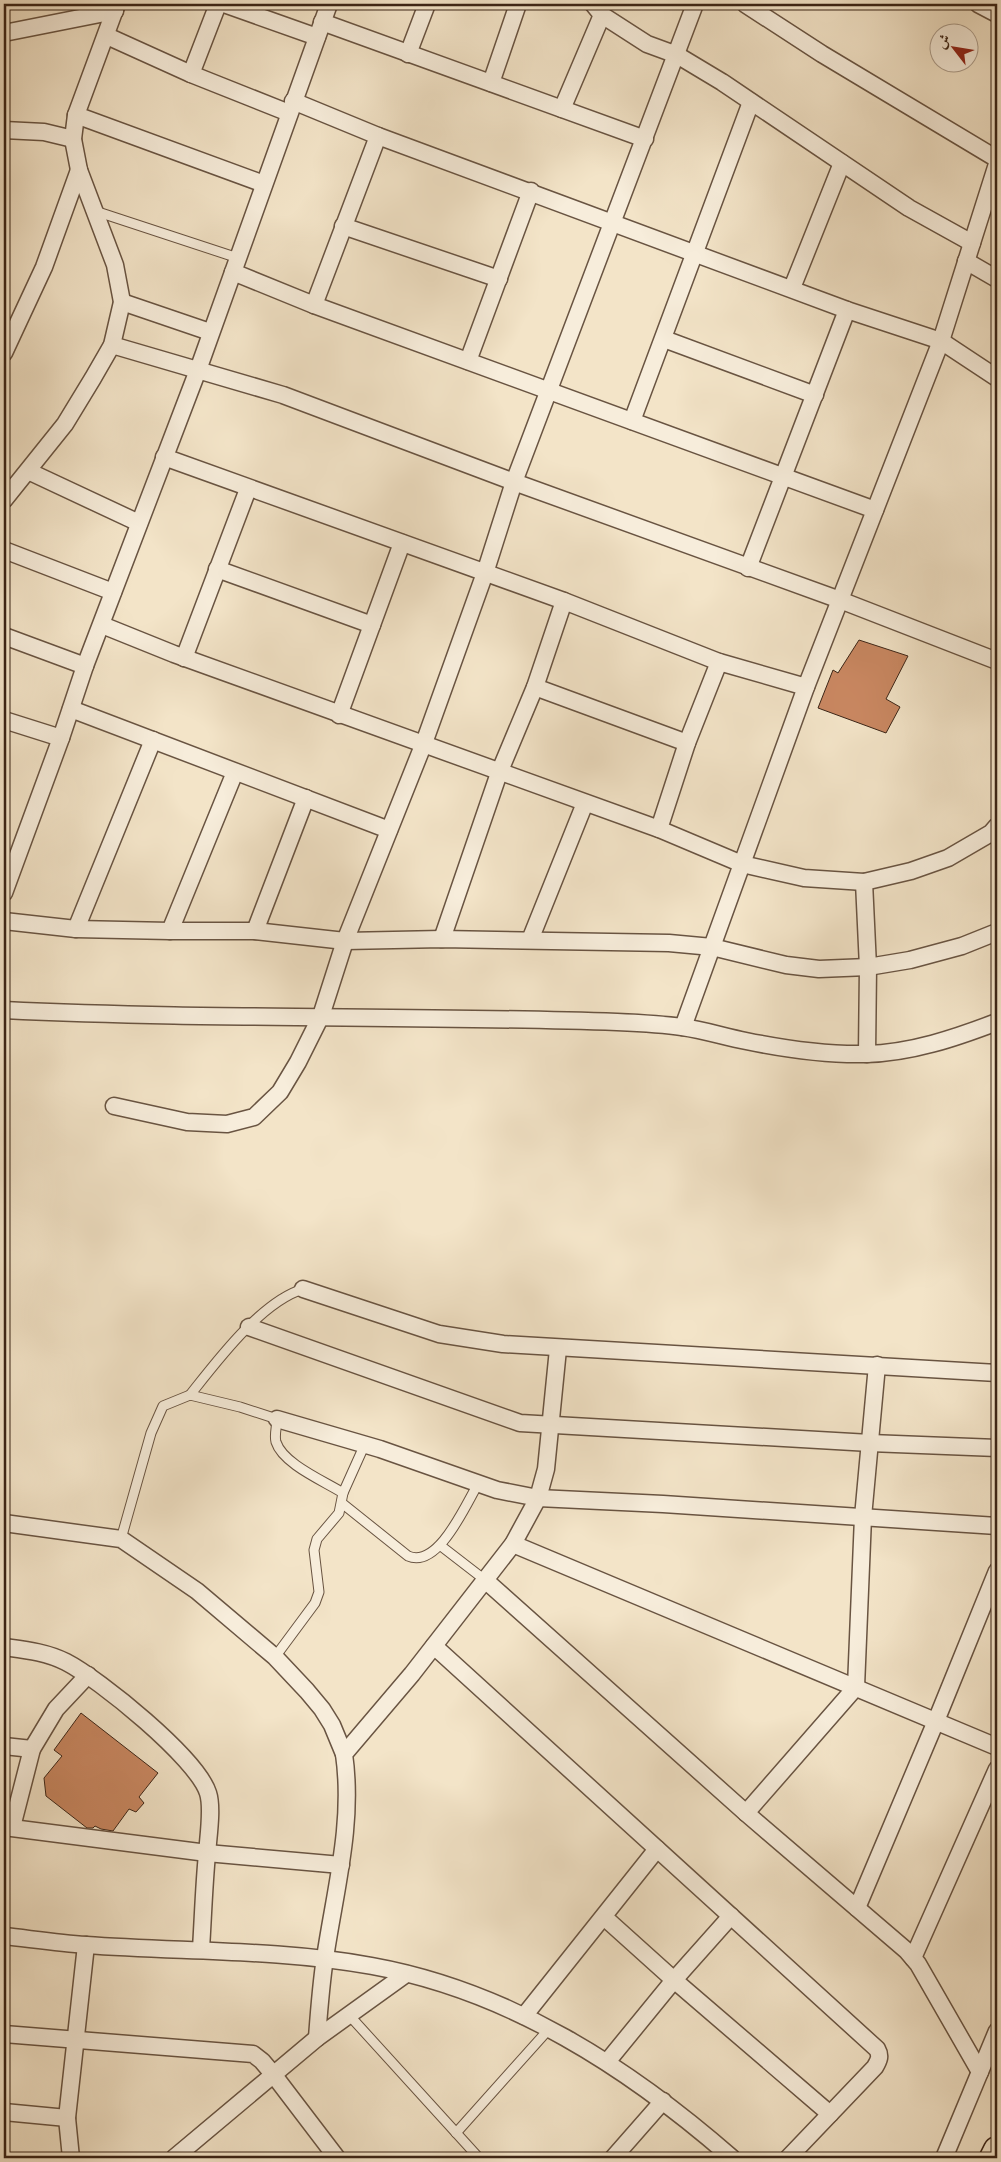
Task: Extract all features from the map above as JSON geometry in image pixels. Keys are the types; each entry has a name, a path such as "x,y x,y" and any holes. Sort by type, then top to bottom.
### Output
{"main road":[{"path":"993,2158 997,2150"}],"street":[{"path":"191,74 218,4"},
{"path":"224,4 408,54 645,139"},
{"path":"4,893 8,868 61,738 85,666 102,626 113,592 198,370 210,332 329,4"},
{"path":"408,54 427,4"},
{"path":"491,83 518,4"},
{"path":"114,1106 187,1122 227,1124 254,1117 280,1092 298,1062 321,1016 345,941 424,743 485,574 514,482 696,4"},
{"path":"745,4 822,54 997,159"},
{"path":"978,4 997,14"},
{"path":"4,33 116,7"},
{"path":"6,492 28,471 65,424 112,345 122,302 115,265 79,170 73,139 76,115 107,36 116,7"},
{"path":"562,109 597,9 647,44 677,55 722,82 909,208 972,243"},
{"path":"107,36 191,74 378,136 696,252 848,310 941,341 997,378"},
{"path":"632,420 751,102"},
{"path":"76,115 264,184"},
{"path":"4,130 44,132 73,139"},
{"path":"314,305 378,136"},
{"path":"792,288 842,163"},
{"path":"683,1027 806,687 941,341 997,164"},
{"path":"4,353 44,267 79,170"},
{"path":"468,362 531,191"},
{"path":"343,226 499,279"},
{"path":"966,261 997,279"},
{"path":"235,265 314,305 875,510"},
{"path":"122,302 210,332"},
{"path":"748,568 848,310"},
{"path":"664,338 815,395"},
{"path":"112,345 283,395 514,482 840,600 997,660"},
{"path":"164,457 248,489 564,601 719,662 806,687"},
{"path":"28,471 139,523"},
{"path":"184,658 248,489"},
{"path":"339,715 402,543"},
{"path":"4,550 113,592"},
{"path":"217,569 372,625"},
{"path":"442,939 499,773 535,687 564,601"},
{"path":"102,626 339,715 424,743 499,773 659,829 742,864 804,878 864,882 911,871 948,858 991,833 997,826"},
{"path":"4,636 85,666"},
{"path":"659,829 688,743 719,662"},
{"path":"535,687 688,743"},
{"path":"71,709 389,830"},
{"path":"4,720 61,738"},
{"path":"76,929 153,740"},
{"path":"170,931 235,772"},
{"path":"255,931 306,798"},
{"path":"530,940 585,802"},
{"path":"864,882 868,967 867,1054"},
{"path":"4,922 76,929 255,931 345,941 442,939 659,943 712,947 786,965 819,969 868,967 927,955 962,946 997,932"},
{"path":"4,1010 234,1016 619,1022 683,1027 784,1048 829,1053 867,1054 915,1048 964,1035 997,1022"},
{"path":"303,1289 439,1334 503,1344 558,1349 997,1373"},
{"path":"249,1327 505,1419 520,1422 870,1443 997,1448"},
{"path":"344,1754 434,1646 513,1544 538,1498 546,1469 558,1349"},
{"path":"746,1813 856,1687 863,1517 877,1365"},
{"path":"277,1419 365,1444 478,1484 538,1498 663,1504 997,1526"},
{"path":"4,1523 122,1540 196,1592 275,1657 322,1709 336,1733 344,1754 348,1800 341,1865 324,1959 316,2038"},
{"path":"513,1544 997,1747"},
{"path":"857,1908 997,1571"},
{"path":"485,1580 746,1813 913,1958 980,2072"},
{"path":"434,1646 872,2043 880,2054 879,2061 875,2067 788,2158"},
{"path":"4,1647 41,1652 66,1662 88,1676 157,1731 192,1768 208,1793 209,1825 201,1949"},
{"path":"88,1676 56,1709 32,1749 8,1827 207,1853 341,1865"},
{"path":"4,1746 32,1749"},
{"path":"913,1958 997,1769"},
{"path":"524,2016 657,1849"},
{"path":"607,2062 674,1980 731,1916"},
{"path":"604,1917 830,2114"},
{"path":"4,1936 86,1945 201,1949 324,1959 406,1974 467,1993 548,2028 607,2062 662,2101 732,2158"},
{"path":"71,2158 67,2118 86,1945"},
{"path":"174,2158 316,2038 406,1974"},
{"path":"944,2158 997,2031"},
{"path":"4,2034 248,2053 258,2058 273,2074 337,2158"},
{"path":"613,2158 662,2101"},
{"path":"4,2112 67,2118"}],"lane":[{"path":"95,211 235,265"},
{"path":"122,1540 151,1433 164,1406 190,1395 228,1347 249,1327 287,1295 303,1289"},
{"path":"190,1395 240,1406 277,1419 276,1440 280,1451 291,1462 344,1493"},
{"path":"275,1657 315,1603 319,1592 314,1550 317,1539 339,1513 344,1493 365,1444"},
{"path":"342,1504 408,1556 416,1560 425,1557 441,1546 478,1484"},
{"path":"441,1546 485,1580"},
{"path":"348,2015 479,2158"},
{"path":"456,2133 548,2028"}],"building":[{"path":"859,640 908,656 886,699 900,707 886,733 818,708 833,670 838,673"},
{"path":"81,1713 158,1773 139,1797 144,1803 136,1812 129,1809 113,1831 95,1826 87,1828 46,1796 44,1778 62,1756 54,1750"}]}
